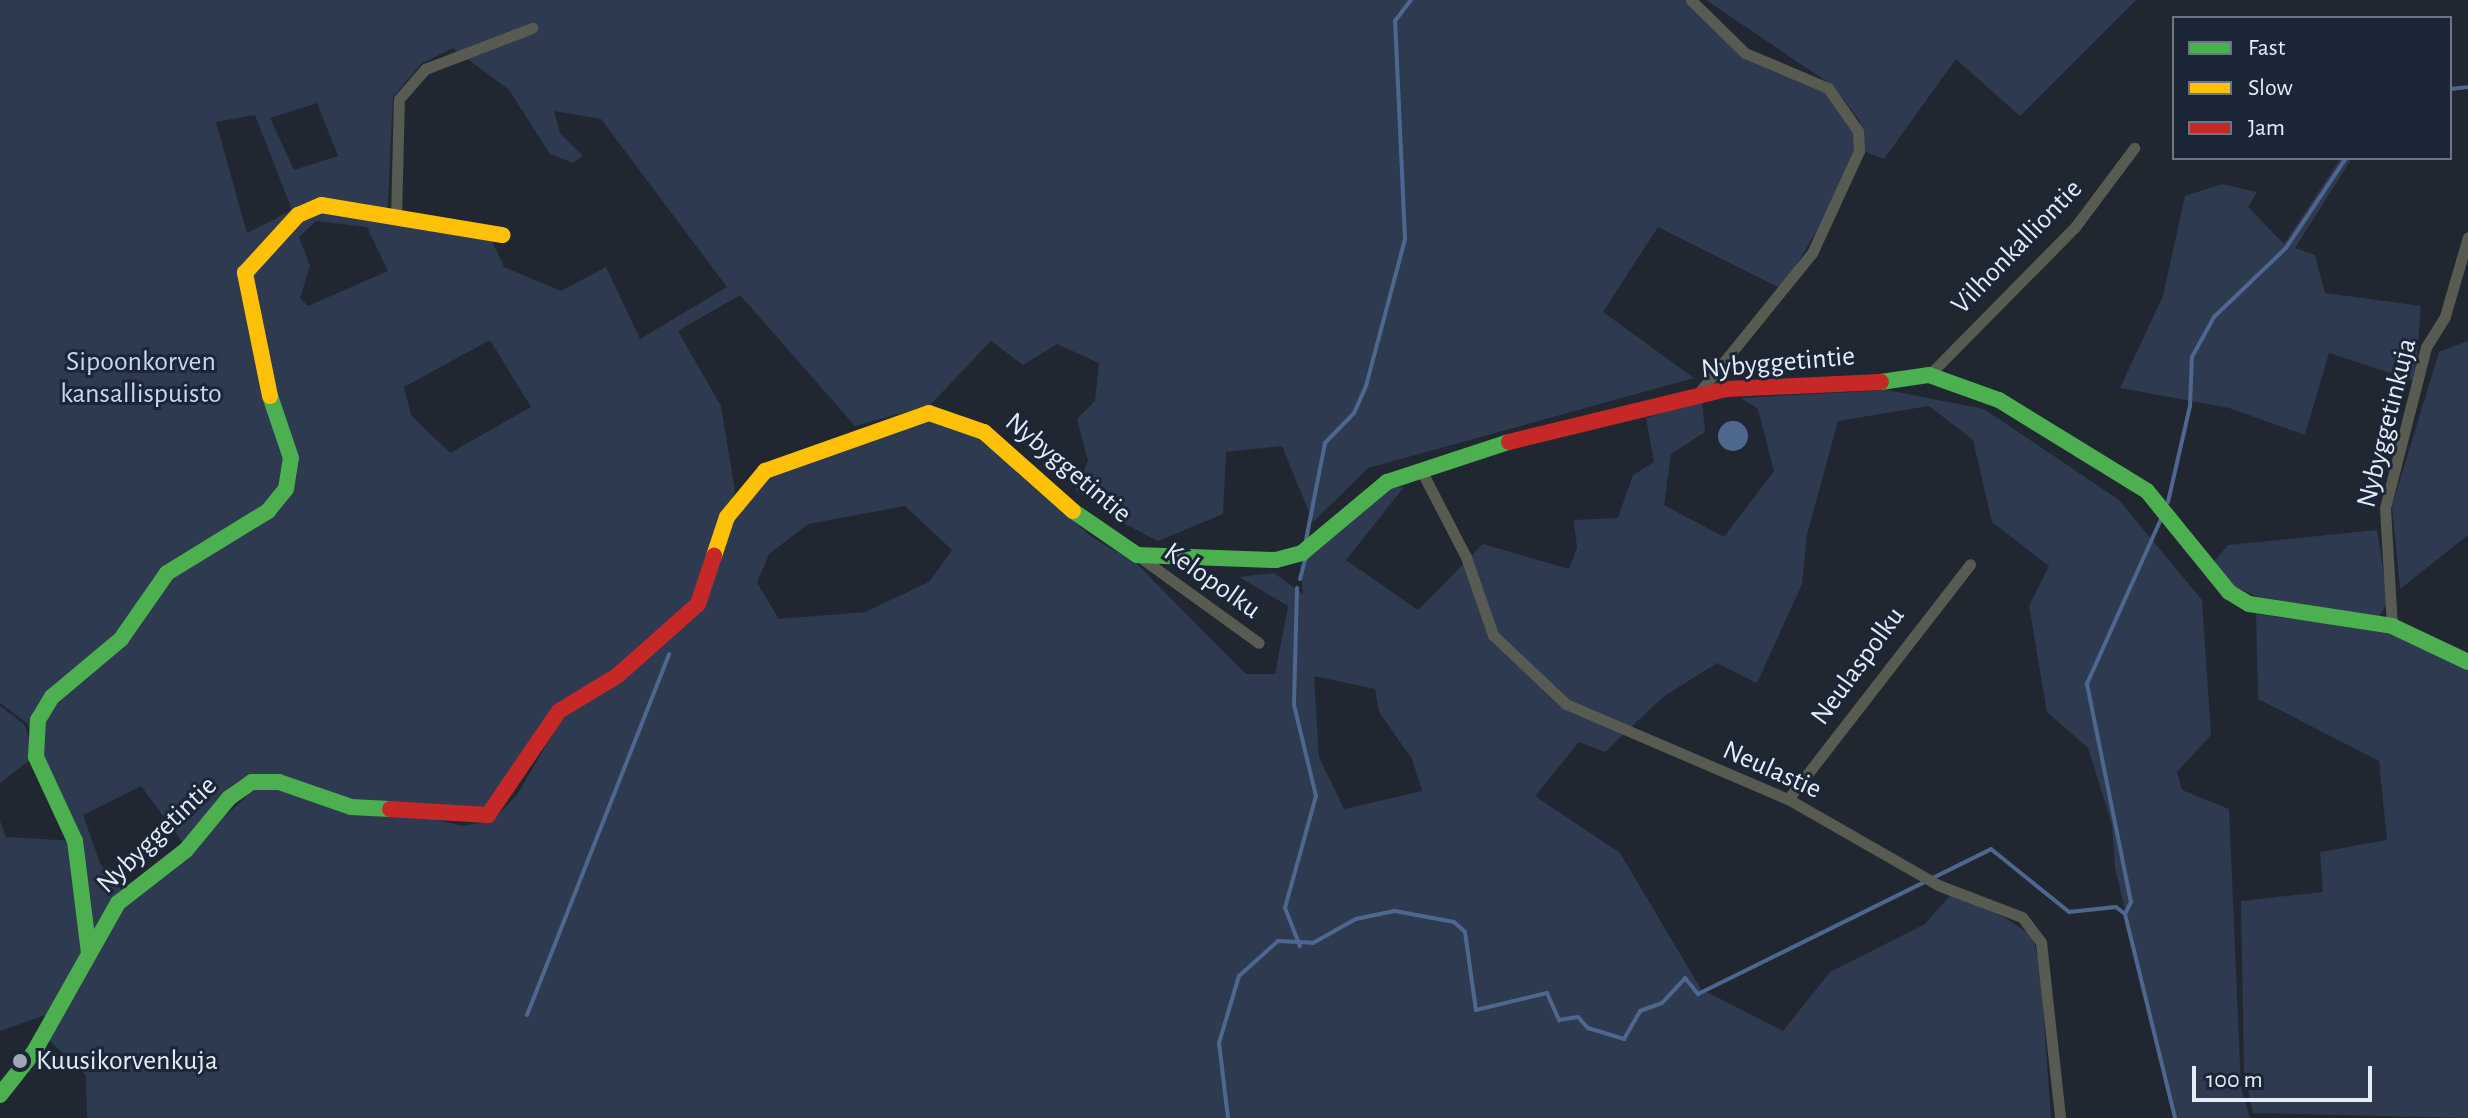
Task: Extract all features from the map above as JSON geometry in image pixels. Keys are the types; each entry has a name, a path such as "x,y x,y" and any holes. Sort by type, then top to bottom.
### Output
{"street":[{"path":"1691,0 1745,53 1828,88 1858,131 1859,151 1812,253 1698,394"},
{"path":"396,218 399,99 425,69 532,28"},
{"name":"Vilhonkalliontie","path":"1929,375 2075,227 2134,148"},
{"path":"89,953 75,841 36,757 44,707 121,639 167,573 268,511 286,489 291,458 277,431 245,273 250,260 298,215 321,205 503,235"},
{"name":"Nybyggetinkuja","path":"2392,626 2385,508 2426,347 2445,316 2468,237"},
{"name":"Nybyggetintie","path":"0,1095 19,1076 118,903 186,850 252,782 279,782 351,807 488,815 559,711 682,624 708,589 737,498 792,456 907,418 949,415 984,432 1097,532 1137,555 1231,561 1302,553 1387,482 1698,394 1929,375 1999,400 2147,491 2229,592 2249,604 2392,626 2468,662"},
{"name":"Neulastie","path":"1421,470 1466,557 1493,635 1518,663 1595,721 1788,799 1937,884 2022,917 2041,942 2060,1118"},
{"name":"Kelopolku","path":"1137,555 1259,643"},
{"name":"Neulaspolku","path":"1788,799 1970,564"}],"green space":[{"name":"Sipoonkorven kansallispuisto","path":"0,0 1686,0 1747,58 1822,89 1847,115 1857,146 1838,195 1782,289 1658,227 1603,312 1694,378 1368,468 1313,522 1282,446 1226,452 1223,514 1158,541 1112,517 1076,490 1088,461 1077,419 1095,401 1099,363 1057,344 1023,365 991,341 929,406 855,426 740,295 678,331 721,406 735,491 693,600 613,670 554,705 485,808 352,800 280,774 250,775 183,843 141,786 83,815 100,863 123,891 89,938 76,841 27,723 0,703","holes":["453,48 509,90 550,154 573,163 583,156 560,133 554,111 601,119 727,287 640,339 606,267 561,291 504,267 491,239 387,221 393,97 421,64","317,103 338,156 294,170 270,118","255,115 292,210 247,233 216,122","316,221 367,227 388,271 308,306 300,298 310,266 299,237","490,340 531,407 450,453 411,415 404,387"]},
{"path":"1706,0 2136,0 2020,116 1956,59 1884,159 1864,151 1860,121 1833,86"},
{"path":"2340,160 2351,160 2295,248 2315,255 2325,293 2421,306 2415,381 2329,353 2305,435 2229,408 2120,388 2163,296 2185,196 2222,184 2257,192 2248,207 2284,244"},
{"path":"2468,341 2468,535 2400,589 2392,506 2439,352"},
{"path":"1887,390 1984,409 2119,500 2202,600 2211,735 2177,772 2182,790 2229,809 2241,1088 2250,1118 2175,1118 2115,868 2112,825 2088,748 2047,712 2029,606 2049,566 1992,522 1973,440 1929,406 1838,421 1807,535 1802,584 1757,683 1717,663 1663,697 1605,752 1579,742 1535,796 1620,853 1701,989 1783,1031 1830,972 1925,924 1952,893 2005,918 2033,936 2040,967 2051,1118 87,1118 86,1075 48,1039 123,908 255,789 278,789 350,815 412,813 462,826 492,821 517,795 563,716 621,682 704,608 734,519 770,477 929,421 980,438 1093,538 1135,562 1246,674 1275,674 1288,606 1239,577 1274,573 1303,594 1300,565 1390,488 1404,487 1346,560 1418,610 1483,544 1569,569 1577,548 1574,520 1618,518 1633,475 1654,462 1646,418 1702,400 1705,432 1671,454 1664,505 1724,537 1774,471 1758,409 1741,398","holes":["905,506 952,550 929,582 865,612 779,619 757,583 769,554 808,524","1314,676 1375,689 1379,712 1412,759 1422,791 1344,809 1319,757"]},
{"path":"2377,530 2388,601 2378,619 2255,596 2234,586 2214,562 2228,545"},
{"path":"2256,614 2386,631 2468,669 2468,1118 2253,1113 2244,1071 2241,901 2323,892 2320,852 2387,840 2379,761 2258,699"},
{"path":"0,706 25,725 34,757 0,783"},
{"path":"0,821 6,837 74,841 85,944 54,1012 0,1031"}],"shaded area":[{"path":"1733,421 1744,425 1748,436 1744,447 1733,451 1722,447 1718,436 1722,425"}],"waterway":[{"path":"1306,540 1325,443 1354,413 1366,386 1405,239 1395,21 1411,0"},
{"path":"2452,89 2468,87"},
{"path":"2168,502 2190,406 2192,357 2214,317 2286,248 2345,160"},
{"path":"2161,519 2087,684 2131,902 2125,914 2175,1118"},
{"path":"1300,579 1306,557"},
{"path":"1297,588 1294,705 1316,796 1285,908 1300,946"},
{"path":"527,1015 669,654"},
{"path":"1228,1118 1219,1043 1239,976 1278,941 1313,943 1356,919 1395,911 1454,922 1465,932 1476,1010 1547,993 1559,1020 1578,1017 1588,1028 1624,1039 1640,1011 1662,1003 1685,978 1698,994 1991,849 2069,912 2116,907 2125,914"}],"traffic: fast":[{"path":"1881,382 1929,375 1999,400 2147,491 2229,592 2249,604 2392,626 2468,662"},
{"path":"89,953 75,841 36,757 38,720 52,697 121,639 167,573 268,511 286,489 291,458 270,396"},
{"path":"1073,511 1137,555 1276,560 1302,553 1387,482 1509,442"},
{"path":"0,1095 34,1052 118,903 186,850 229,798 252,782 279,782 351,807 390,809"}],"traffic: slow":[{"path":"270,396 245,273 298,215 321,205 503,235"},
{"path":"714,556 727,517 765,471 929,413 984,432 1073,511"}],"traffic: jam":[{"path":"1509,442 1727,389 1881,382"},
{"path":"390,809 488,815 559,711 617,676 698,604 714,556"}],"place":[{"name":"Kuusikorvenkuja","path":"20,1061"}]}
